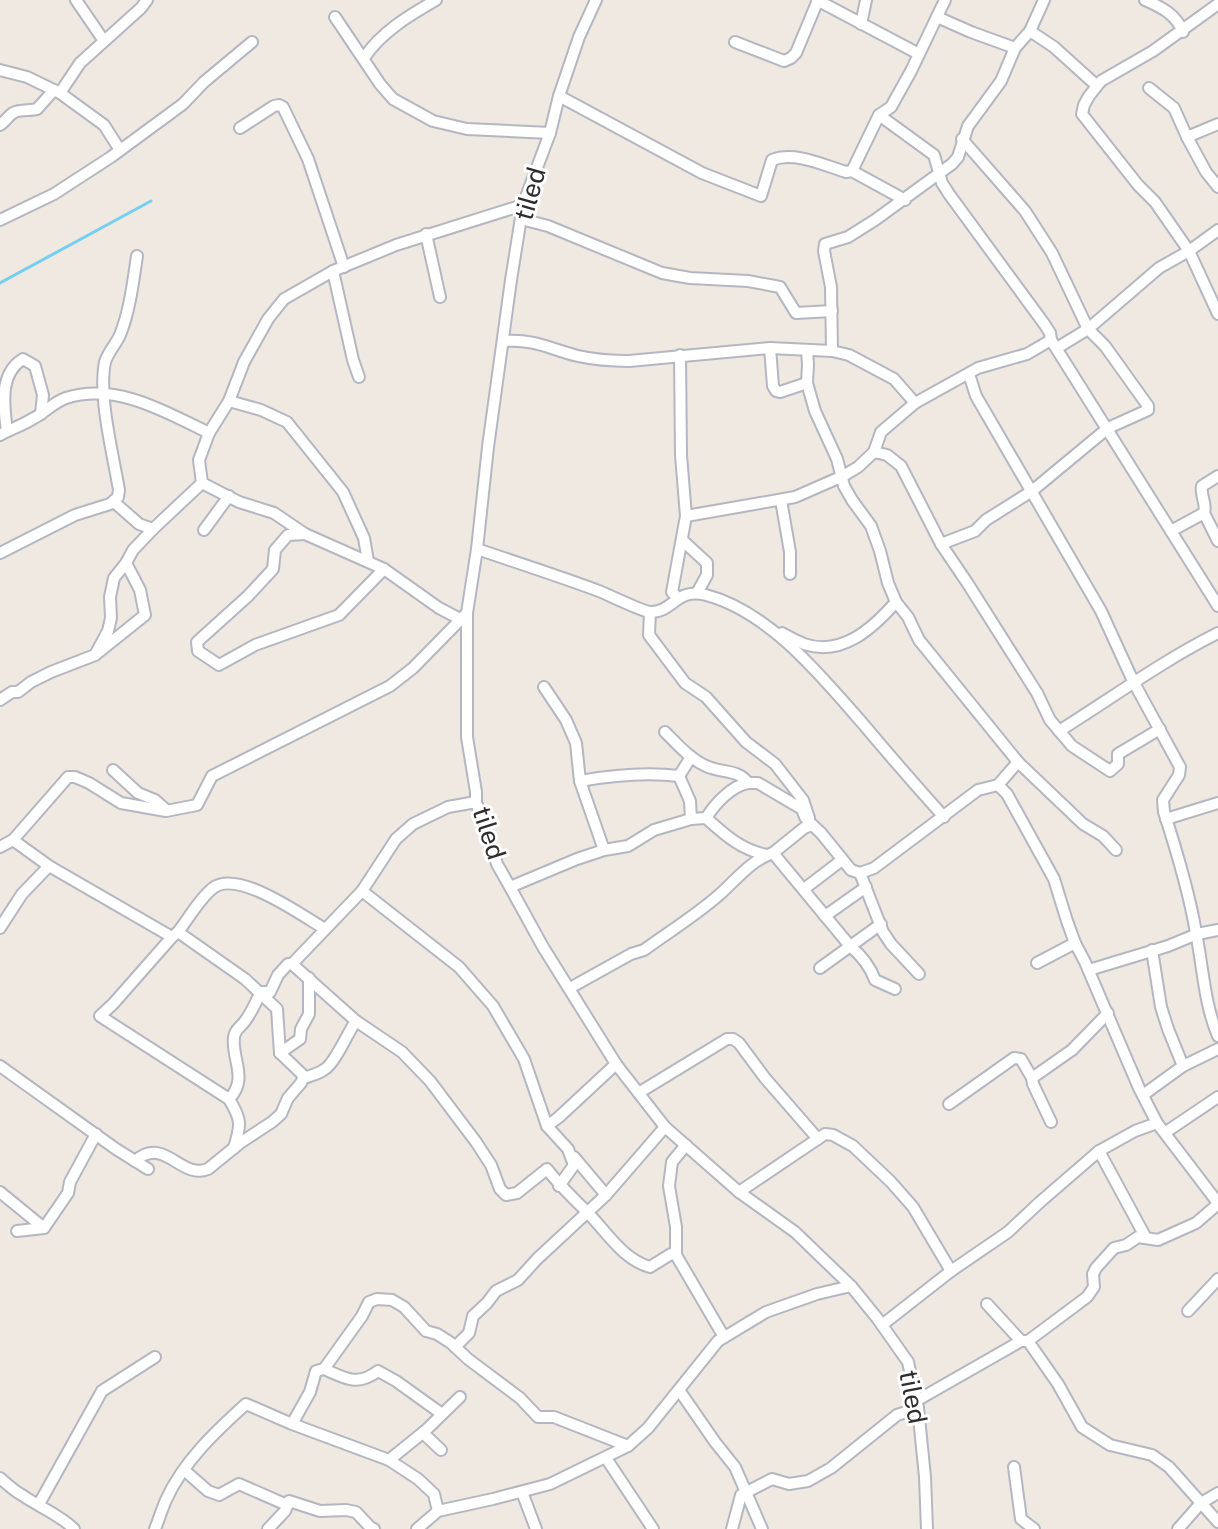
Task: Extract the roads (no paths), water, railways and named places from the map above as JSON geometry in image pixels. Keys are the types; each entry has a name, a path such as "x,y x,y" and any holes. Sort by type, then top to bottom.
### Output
{"street":[{"path":"76,0 104,41"},
{"path":"364,58 401,21 436,0"},
{"name":"tiled","path":"596,0 579,37 550,133 523,205 488,447 477,549 465,617 467,737 476,802 497,864 543,947 616,1064 665,1127 739,1192 795,1232 851,1286 908,1362 917,1405 927,1529"},
{"path":"735,42 784,61 791,58 796,53 818,0 919,54"},
{"path":"861,24 866,0"},
{"path":"852,171 879,115 891,107 945,0"},
{"path":"832,351 831,287 825,244 848,237 928,183 941,178 958,157 968,126 1001,81 1015,48 1030,31 1044,0"},
{"path":"1145,0 1167,10 1181,25 1183,32"},
{"path":"0,125 12,113 37,109 57,92 80,63 145,1"},
{"path":"1218,4 1183,32 1096,85 1082,114 1155,202 1189,251 1218,314"},
{"path":"335,17 393,99 433,121 467,129 550,133"},
{"path":"937,17 1015,48"},
{"path":"1030,31 1054,47 1096,85"},
{"path":"0,220 54,194 120,150 183,104 252,42"},
{"path":"0,70 27,77 57,92 104,125 120,150"},
{"path":"1149,88 1174,108 1206,172 1218,187"},
{"path":"559,96 702,173 761,196 772,160 793,156 846,172 852,171 905,200"},
{"path":"240,128 279,105 283,107 308,159 338,269 353,360 359,377"},
{"path":"891,107 892,124"},
{"path":"879,115 934,155 941,178 1045,325 1218,606"},
{"path":"1187,137 1218,124"},
{"path":"941,544 975,531 986,520 1032,491 1108,428 1148,410 1143,395 1088,329 1052,253 1025,211 962,139"},
{"path":"202,483 199,460 209,433 229,401 244,362 268,319 284,299 338,269 396,245 523,205"},
{"path":"521,219 548,226 662,273 780,287 796,313 832,311"},
{"path":"879,453 881,432 915,403 978,368 1027,354 1088,329 1159,268 1218,230"},
{"path":"426,234 440,297"},
{"path":"0,553 75,515 114,502 118,497 107,420 105,360 122,329 137,256"},
{"path":"832,335 811,350 807,383 815,411 843,476 844,486 871,526 896,602 908,617 919,640 1018,762 1083,824 1103,836 1116,850"},
{"path":"504,341 534,342 606,361 770,348 832,351 849,355 894,379 915,403"},
{"path":"770,348 776,391 807,383"},
{"path":"678,598 672,592 686,516 681,455 680,355"},
{"path":"41,414 43,395 35,366 23,359 13,363 0,380 4,433 41,414 63,399 92,393 132,400 209,433"},
{"path":"969,374 976,396 1101,611 1133,681 1180,767 1179,775 1163,800 1186,881 1204,987 1218,1036"},
{"path":"229,401 261,410 287,422 343,492 364,538 368,561"},
{"path":"686,516 795,497 843,476 879,453"},
{"path":"879,453 901,466 941,544 1000,633 1050,720 1072,746 1110,771 1118,764 1118,754 1160,729"},
{"path":"1218,476 1202,486 1201,491 1206,505 1204,513 1218,541"},
{"path":"0,847 13,840 68,777 89,783 121,803 166,811 197,805 212,776 390,686 465,617 439,608 384,569 305,534 274,513 239,502 202,483"},
{"path":"95,655 108,631 114,578 133,550 202,483"},
{"path":"204,530 229,496"},
{"path":"781,500 790,552 790,574"},
{"path":"114,502 139,524 153,529"},
{"path":"1171,531 1204,513"},
{"path":"305,534 288,535 275,550 273,569 197,642 198,651 219,665 255,645 339,615 384,569"},
{"path":"682,540 707,563 707,575 697,593"},
{"path":"477,549 650,612 692,592 708,595 743,609 773,629 806,645 822,647 845,644 882,618 896,602"},
{"path":"0,700 51,672 95,655 145,615 140,590 126,563"},
{"path":"650,612 649,635 685,683 706,697 746,742 775,764 803,800 810,823"},
{"path":"773,629 830,686 944,817"},
{"path":"1059,731 1133,681 1218,633"},
{"path":"544,687 572,732 580,781 604,850"},
{"path":"665,732 705,766 737,774 748,783"},
{"path":"679,776 691,757"},
{"path":"706,818 714,806 738,785 758,783 802,809 810,823 851,870 860,873 874,868 978,790 998,785 1018,762"},
{"path":"113,770 138,793 155,800 166,811"},
{"path":"580,781 622,774 679,776"},
{"path":"679,776 690,801 691,819"},
{"path":"732,1529 741,1495 746,1491 772,1479 789,1484 808,1481 831,1468 897,1415 1024,1341 1092,1291 1096,1268 1114,1248 1138,1237 1158,1240 1196,1223 1218,1203 1157,1123 1075,943 1054,879 1007,794 998,785"},
{"path":"261,992 270,992 278,975 288,964 292,964 362,891 396,839 413,824 448,807 476,802"},
{"path":"1166,819 1218,803"},
{"path":"510,887 604,850 628,846 654,830 706,818 738,845 751,852 770,854 861,955 875,980 895,989"},
{"path":"570,988 644,950 810,823"},
{"path":"13,840 49,866 175,934 245,979 277,1009 280,1053 304,1076 327,1068 356,1021"},
{"path":"804,889 842,860"},
{"path":"0,928 22,894 49,866"},
{"path":"860,873 883,932 919,974"},
{"path":"234,1148 240,1120 229,1099 100,1016 212,889 223,883 252,887 325,929"},
{"path":"825,916 866,887"},
{"path":"362,891 459,967 493,1006 524,1059 547,1126 606,1195"},
{"path":"820,968 881,924"},
{"path":"1089,970 1218,930"},
{"path":"1037,963 1075,943"},
{"path":"1152,950 1161,1007 1183,1066"},
{"path":"292,964 356,1021 402,1052 430,1081 476,1142 506,1195 517,1193 547,1169 559,1186 640,1264 650,1267 671,1254 676,1255"},
{"path":"280,1053 300,1039 301,1029 309,1014 309,978"},
{"path":"229,1099 239,1073 235,1059 235,1031 245,1022 261,992"},
{"path":"1032,1078 1072,1050 1108,1013"},
{"path":"640,1092 727,1039 733,1039 818,1139"},
{"path":"1143,1095 1183,1066 1218,1049"},
{"path":"949,1104 1014,1058 1021,1059 1051,1122"},
{"path":"547,1126 616,1064"},
{"path":"0,1066 148,1169"},
{"path":"135,1161 143,1154 162,1153 202,1172 281,1114 304,1076"},
{"path":"1166,1132 1218,1097"},
{"path":"882,1325 951,1271 1008,1232 1099,1151 1157,1123"},
{"path":"455,1347 469,1333 473,1316 496,1291 518,1280 606,1195 665,1127"},
{"path":"17,1231 44,1228 68,1193 70,1182 96,1134"},
{"path":"739,1192 825,1134 833,1135 853,1146 913,1207 951,1271"},
{"path":"686,1145 672,1162 669,1186 676,1227 676,1255 724,1337"},
{"path":"559,1186 574,1165 568,1149"},
{"path":"1099,1151 1146,1238"},
{"path":"0,1193 44,1228"},
{"path":"1188,1311 1218,1279"},
{"path":"417,1529 438,1511 550,1484 628,1446 648,1428 718,1341 766,1312 851,1286"},
{"path":"324,1369 369,1302 392,1300 404,1307 426,1331 437,1334 520,1398 538,1417 554,1417 628,1446"},
{"path":"987,1304 1024,1341 1058,1384 1082,1427 1110,1445 1152,1455 1169,1467 1218,1522"},
{"path":"39,1504 102,1391 155,1357"},
{"path":"292,1424 310,1392 316,1371 324,1369 352,1381 370,1377 378,1371 442,1414"},
{"path":"679,1390 735,1467 762,1529"},
{"path":"389,1460 460,1397"},
{"path":"155,1529 167,1497 184,1470 215,1431 246,1404 389,1460 434,1494 438,1511"},
{"path":"423,1433 441,1450"},
{"path":"606,1458 653,1529"},
{"path":"1014,1467 1021,1519 1034,1529"},
{"path":"184,1470 208,1491 219,1495 239,1484 287,1505 289,1501"},
{"path":"0,1478 74,1529"},
{"path":"522,1492 536,1529"},
{"path":"1178,1529 1201,1503 1218,1493"},
{"path":"268,1529 285,1511 289,1501"},
{"path":"289,1501 320,1511 356,1512 374,1529"}],"waterway":[{"path":"0,283 151,201"}]}
